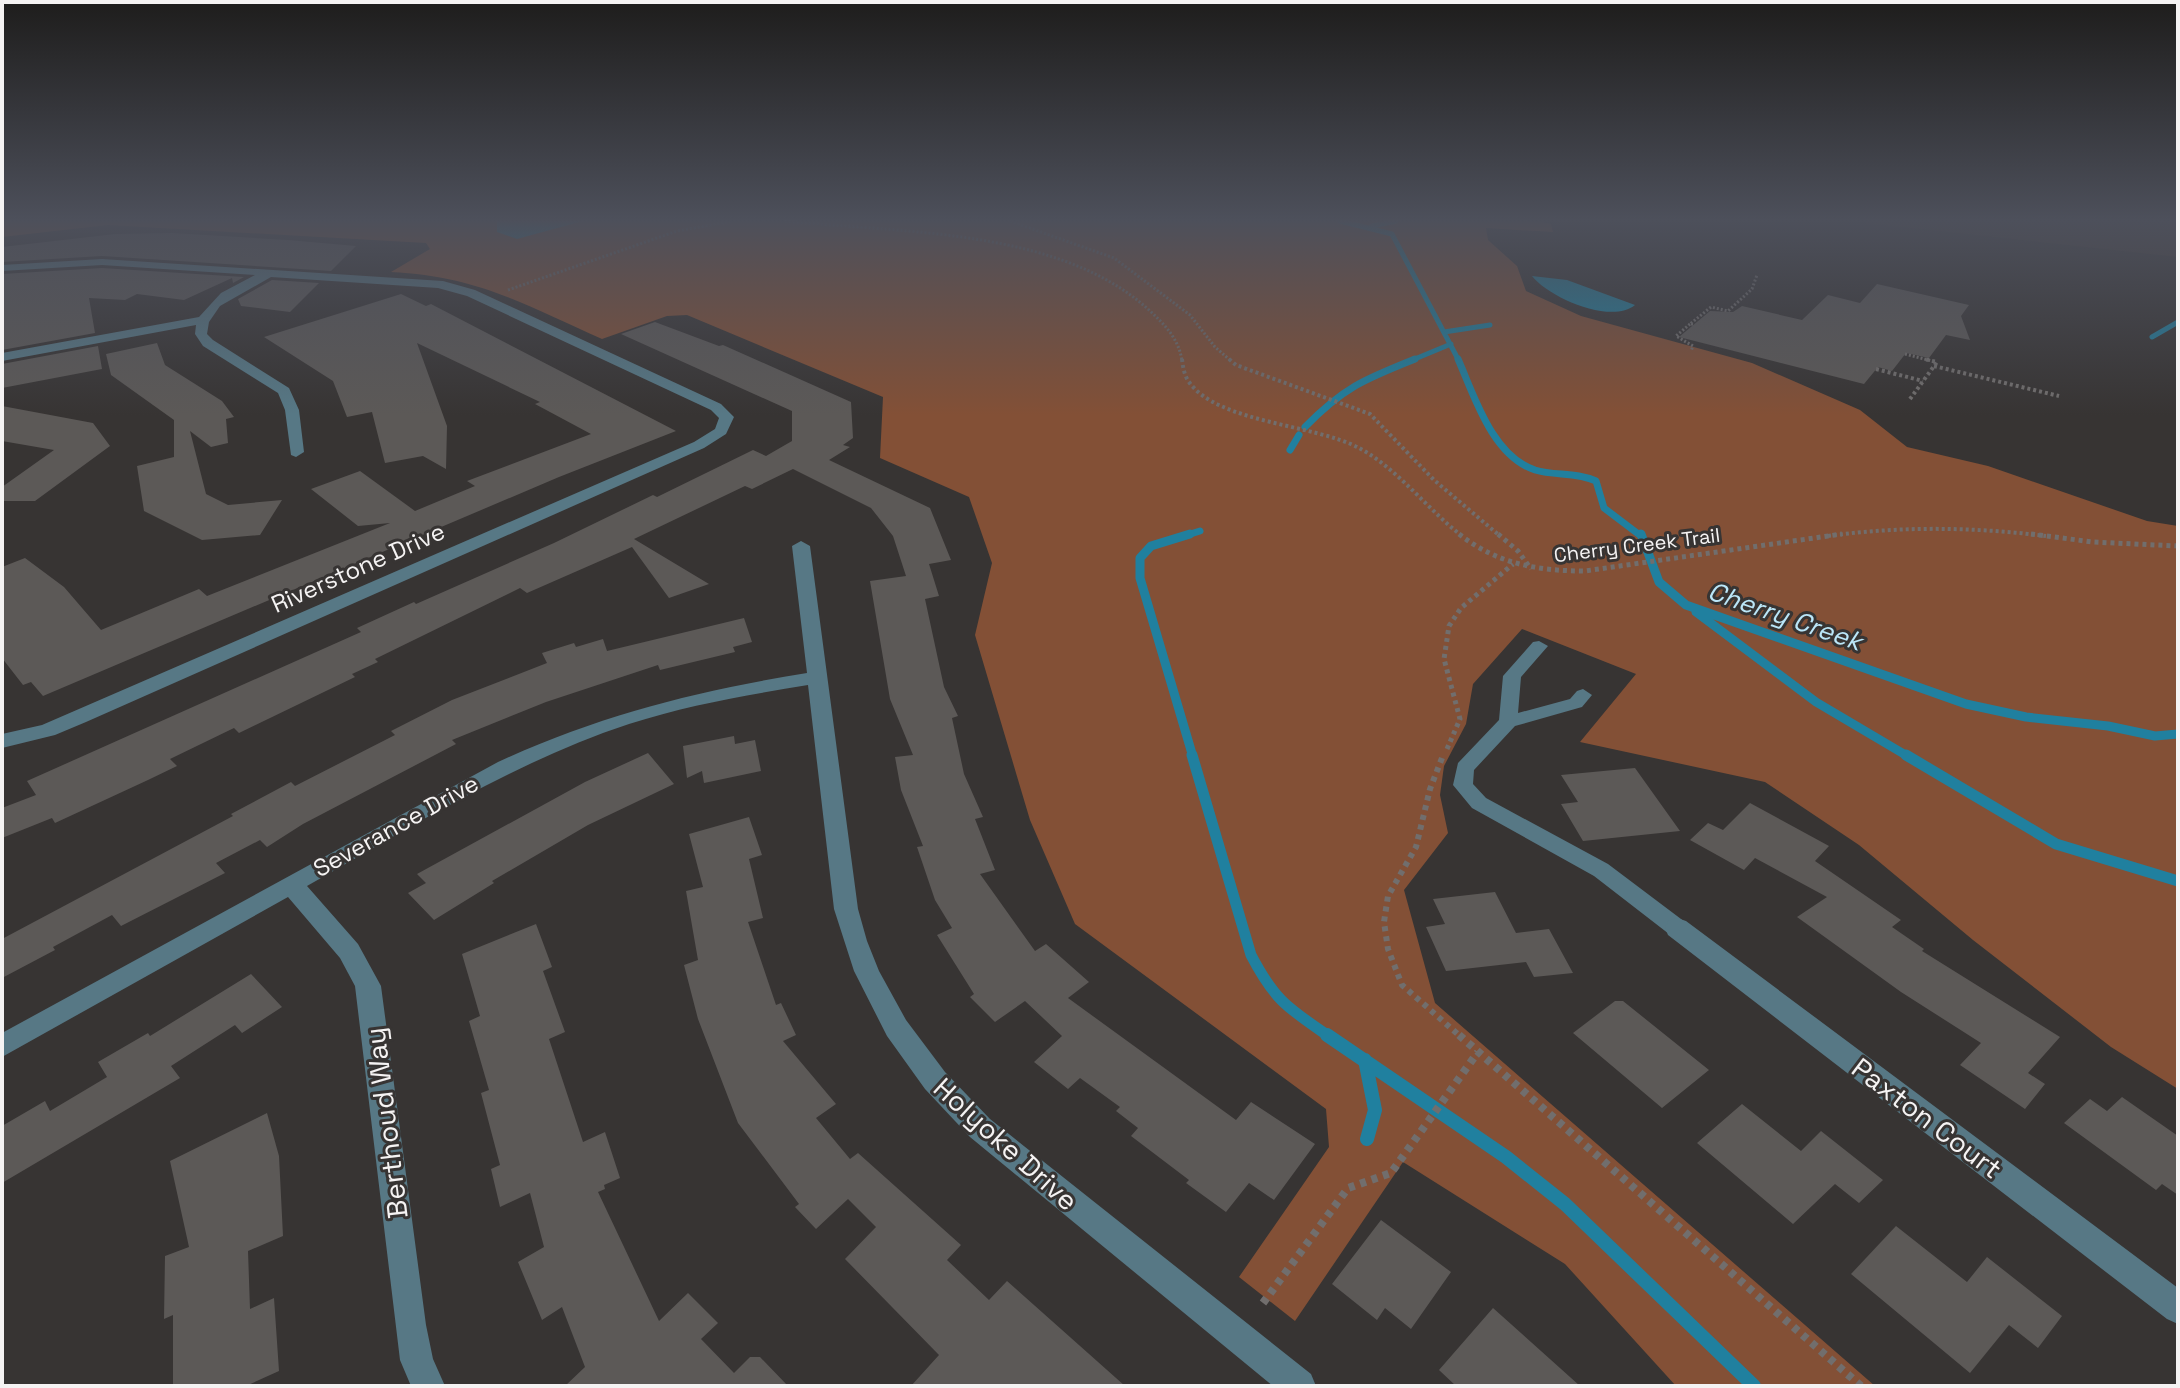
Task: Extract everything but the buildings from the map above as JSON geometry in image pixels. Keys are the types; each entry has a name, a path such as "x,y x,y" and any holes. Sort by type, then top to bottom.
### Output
{"street":[{"path":"247,286 217,303 202,320 201,334 208,343 284,391 291,401 296,452"},
{"name":"Riverstone Drive","path":"2,741 48,730 93,711 699,445 713,438 727,424 727,417 716,407 461,290 436,286"},
{"path":"2,357 202,320"},
{"name":"Holyoke Drive","path":"801,546 852,933 874,988 915,1058 952,1102 1011,1154 1299,1386"},
{"name":"Severance Drive","path":"2,1046 491,773 555,743 679,703 818,677"},
{"name":"Berthoud Way","path":"291,884 349,951 368,986 410,1325 417,1360 428,1386"},
{"name":"Paxton Court","path":"1677,928 2178,1308"}],"lane":[{"path":"1508,722 1512,676 1539,646"},
{"path":"1583,695 1576,703 1508,722 1465,768 1463,785 1479,803 1611,876 1677,928"}],"path":[{"path":"503,291 527,286"},
{"name":"Cherry Creek Trail","path":"1117,286 1170,331 1179,347 1188,382 1198,391 1262,420 1359,448 1377,460 1471,544 1531,570 1585,571 1856,532 1906,528 2000,530 2093,542 2178,546"},
{"path":"1151,286 1190,315 1215,347 1236,365 1370,414 1434,480 1518,551 1531,570"},
{"path":"1691,351 1693,346 1676,336 1711,307 1728,311 1753,286"},
{"path":"1905,354 1937,362 1910,399"},
{"path":"1934,366 2059,396"},
{"path":"1876,369 1923,381"},
{"path":"1513,564 1461,608 1449,626 1444,659 1460,719 1458,730 1433,775 1425,797 1418,842 1390,889 1385,918 1388,953 1402,985 1861,1386"},
{"path":"1263,1303 1348,1188 1391,1173 1478,1052"}],"shaded area":[{"path":"476,286 1524,286 1526,291 1581,316 1752,363 1860,410 1907,447 1988,466 2147,521 2178,526 2178,1089 2111,1047 1973,940 1859,845 1765,782 1580,742 1636,674 1522,629 1473,684 1466,724 1444,766 1440,795 1448,833 1404,890 1435,1003 1875,1386 1676,1386 1565,1264 1403,1162 1295,1321 1239,1277 1329,1147 1326,1109 1075,924 1030,820 975,635 992,563 969,497 880,458 883,397 687,315 667,316 602,339 525,304"}],"water":[{"path":"1542,286 1583,286 1635,305 1611,312 1596,310"}],"waterway":[{"name":"Cherry Creek","path":"1419,286 1450,344"},
{"path":"2152,337 2178,322"},
{"path":"1444,332 1490,325"},
{"path":"1411,360 1450,344"},
{"name":"Cherry Creek","path":"1450,344 1458,360"},
{"path":"1305,427 1332,402 1356,386 1411,360"},
{"name":"Cherry Creek","path":"1458,360 1486,423 1507,452 1535,470 1596,481 1604,508 1641,536"},
{"path":"1290,450 1299,435"},
{"path":"1184,536 1200,531"},
{"path":"1190,534 1151,546 1140,558 1140,578 1193,757"},
{"name":"Cherry Creek","path":"1641,534 1659,582 1686,605 1966,704 2026,717 2108,726 2155,736 2178,734"},
{"path":"1696,612 1816,702 1909,757"},
{"path":"1192,755 1251,955 1275,994 1330,1037"},
{"path":"1906,755 2056,844 2178,881"},
{"path":"1327,1035 1365,1061"},
{"path":"1365,1061 1506,1157 1565,1204 1754,1386"},
{"path":"1365,1061 1375,1110 1367,1139"}]}
